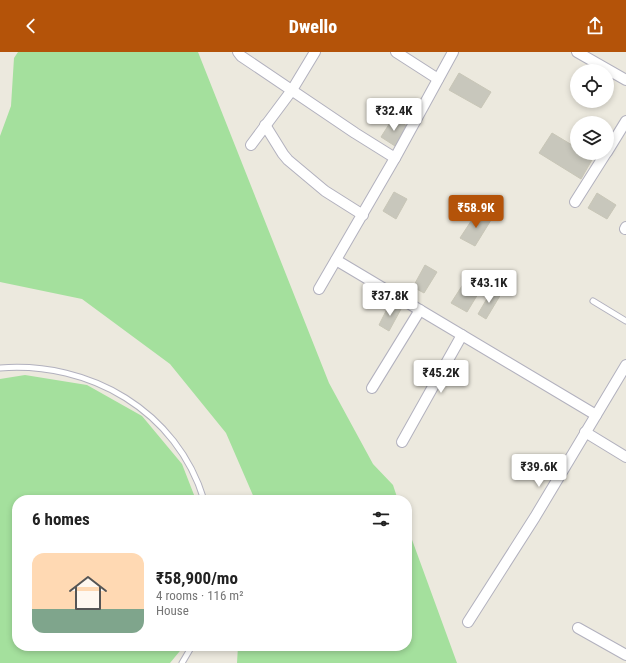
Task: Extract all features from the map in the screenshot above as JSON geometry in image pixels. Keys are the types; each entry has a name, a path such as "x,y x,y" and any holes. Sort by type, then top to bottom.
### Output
{"street":[{"path":"238,52 241,56 355,133 395,158"},
{"path":"251,145 292,90 315,52"},
{"path":"396,52 438,80"},
{"path":"320,289 395,158 453,52"},
{"path":"577,52 626,80"},
{"path":"614,141 626,121"},
{"path":"265,125 288,160 325,191 363,215"},
{"path":"575,202 602,160"},
{"path":"336,260 596,415"},
{"path":"372,388 420,310"},
{"path":"402,442 462,335"},
{"path":"468,622 535,517 626,365"},
{"path":"585,432 626,457"},
{"path":"578,628 626,655"}],"lane":[{"path":"593,301 626,321"},
{"path":"0,368 42,368 68,373 94,381 117,392 139,407 159,424 176,444 190,466 202,495"},
{"path":"182,663 189,651"}],"green space":[{"path":"18,52 198,52 329,383 373,464 393,485 396,495 253,495 226,433 170,364 82,299 0,282 0,136 11,106 14,58"},
{"path":"25,375 87,385 142,416 182,464 194,495 12,495 12,651 180,651 170,663 0,663 0,379"},
{"path":"412,540 457,663 237,663 238,651 412,651"}],"building":[{"path":"459,73 491,92 481,108 449,90"},
{"path":"393,118 407,126 395,146 381,137"},
{"path":"552,133 570,144 570,160 592,160 581,179 539,153"},
{"path":"394,192 407,199 396,219 383,211"},
{"path":"597,193 616,205 607,219 588,208"},
{"path":"477,212 491,220 475,246 460,238"},
{"path":"425,265 437,272 424,293 413,287"},
{"path":"469,275 484,284 467,312 451,303"},
{"path":"492,290 501,294 486,319 478,314"},
{"path":"390,303 401,309 389,331 379,325"}]}
